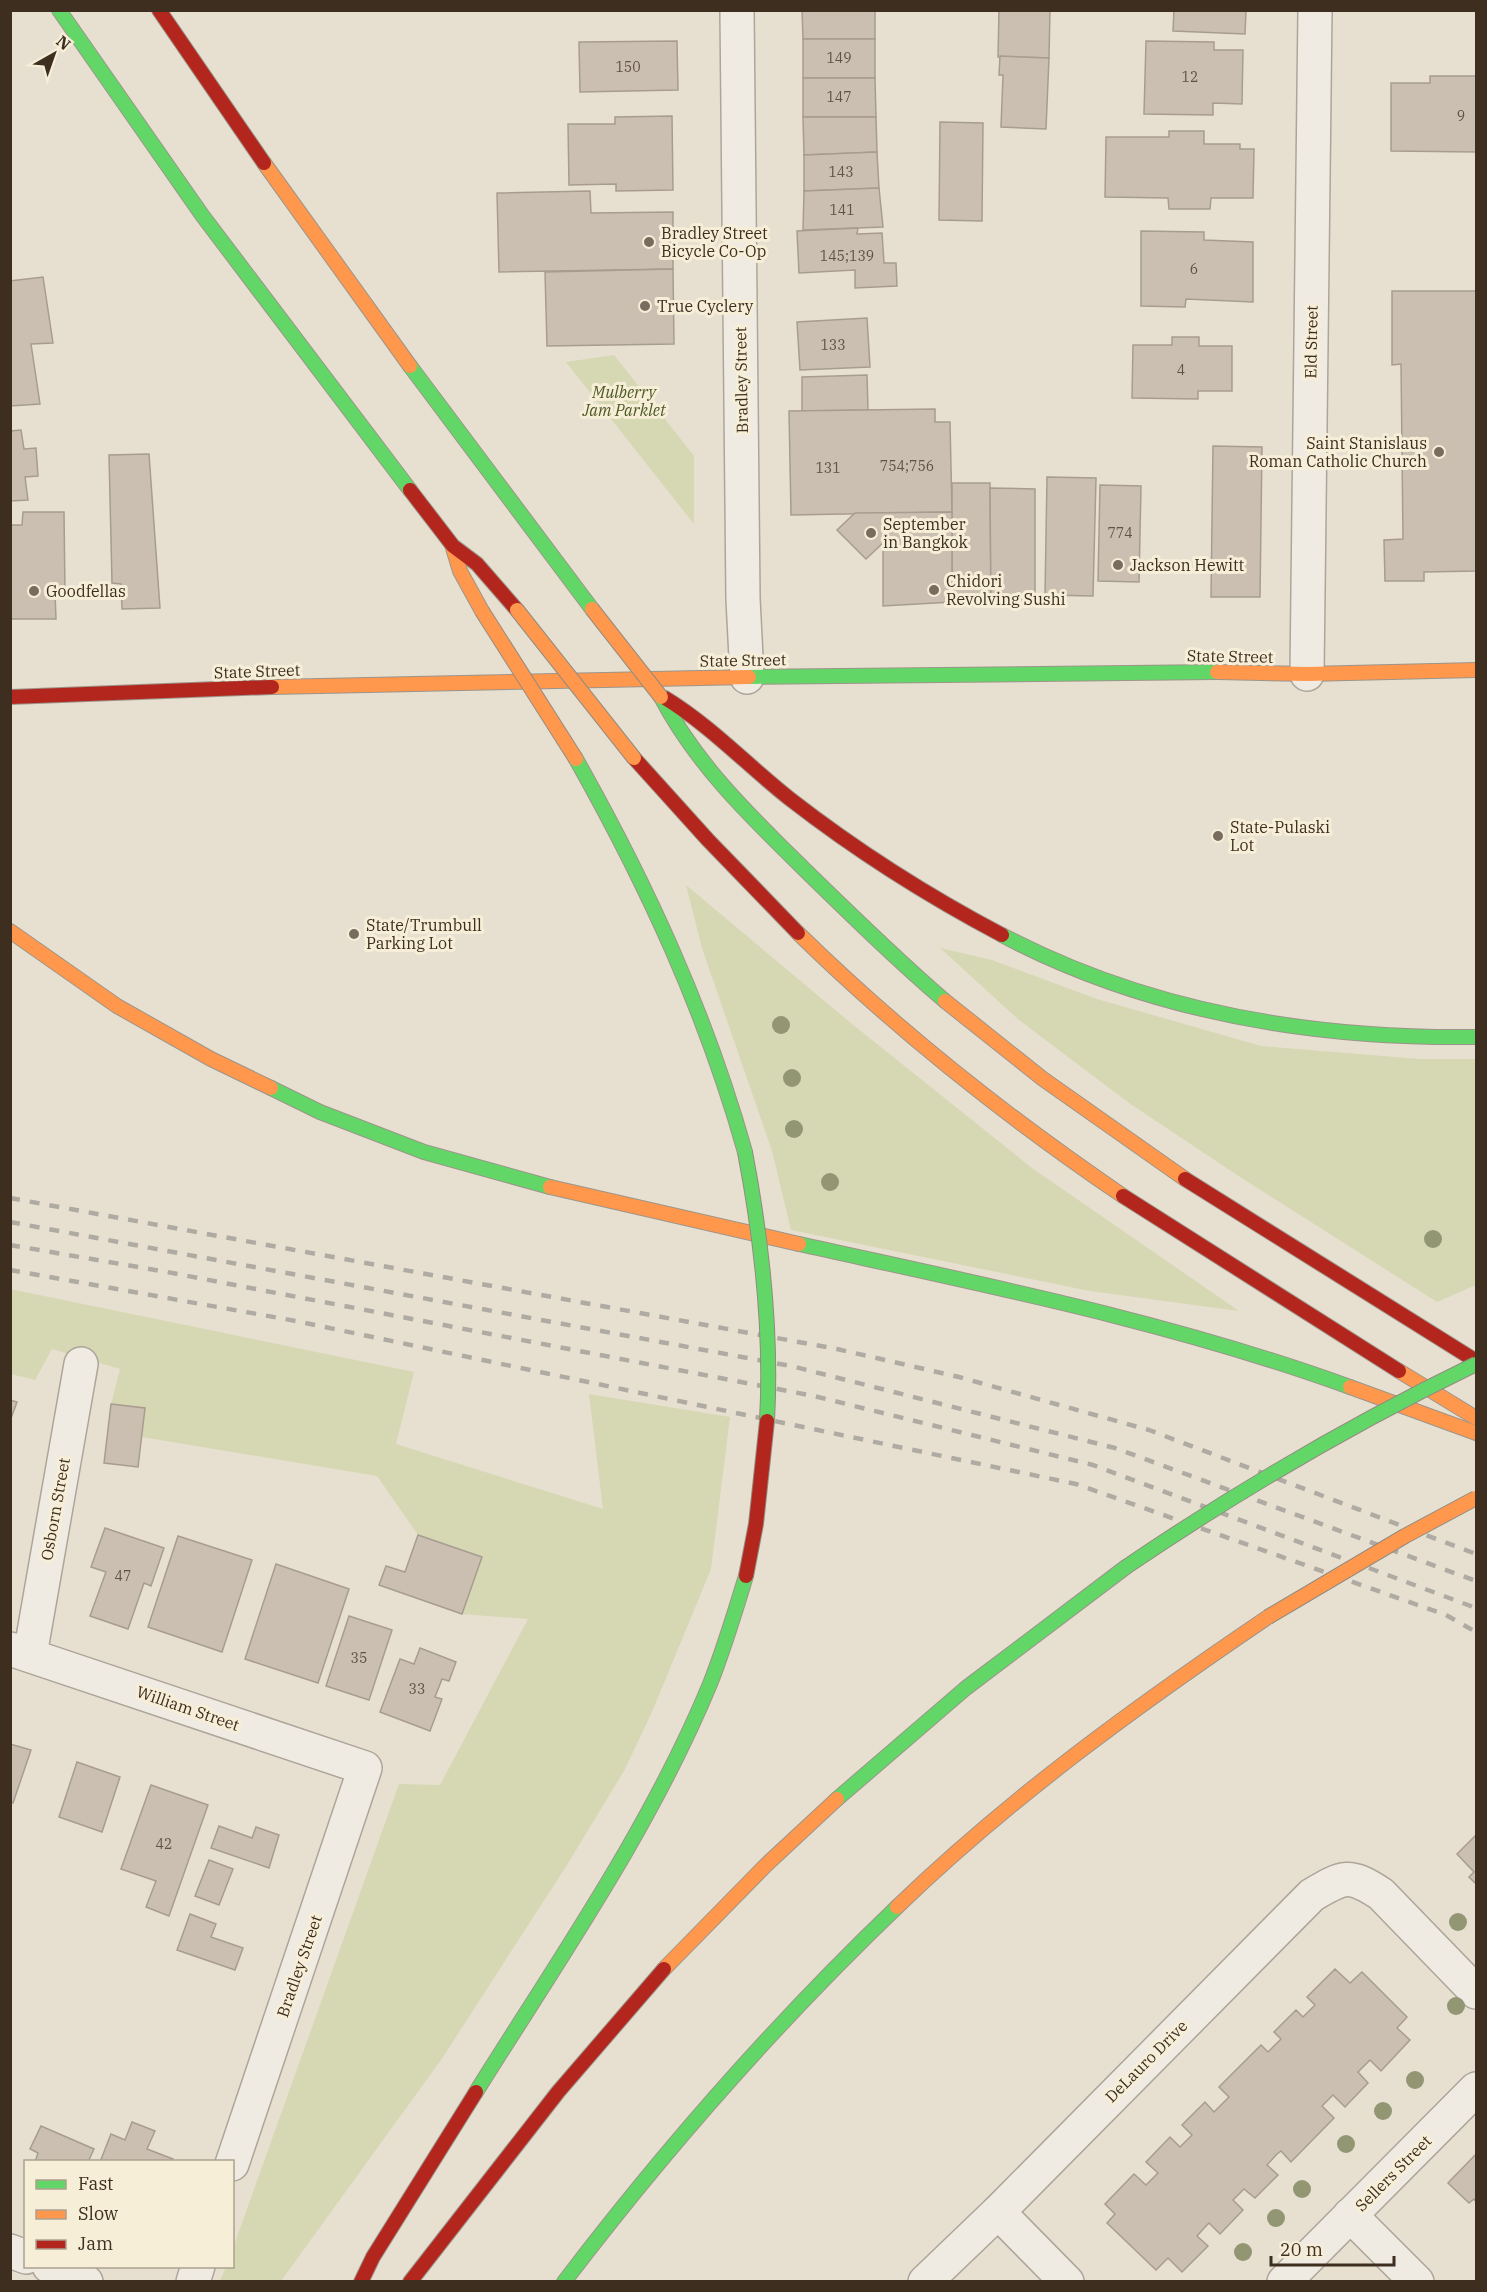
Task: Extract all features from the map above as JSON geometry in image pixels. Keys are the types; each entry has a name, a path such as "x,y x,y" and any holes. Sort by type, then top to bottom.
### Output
{"main road":[{"path":"59,10 106,82 198,210 453,546 477,564 517,610 634,758 763,899 885,1015 957,1075 1110,1188 1476,1418"},
{"path":"159,10 218,98 496,484 662,697 672,720 698,757 751,816 843,908 932,990 1001,1047 1099,1119 1194,1184 1476,1363 1369,1419 1262,1480 1126,1568 1056,1617 900,1742 838,1797 717,1914 555,2095 410,2282"},
{"path":"362,2282 373,2257 592,1908 649,1812 705,1699 729,1634 746,1576 764,1463 767,1353 763,1257 745,1152 718,1060 676,951 644,883 576,759 482,611 460,572 453,546"},
{"name":"State Street","path":"10,697 357,684 747,676 1176,671 1307,674 1476,670"},
{"path":"662,697 683,709 807,812 903,881 989,929 1107,980 1197,1008 1304,1029 1386,1036 1476,1037"},
{"path":"10,931 117,1006 211,1059 320,1112 424,1152 575,1194 1027,1294 1168,1329 1289,1365 1476,1433"},
{"path":"564,2282 620,2208 722,2086 832,1968 901,1902 1031,1788 1091,1741 1268,1617 1405,1536 1476,1498"}],"street":[{"name":"Bradley Street","path":"737,10 743,599 747,676"},
{"name":"Eld Street","path":"1307,674 1315,10"},
{"name":"Osborn Street","path":"20,1652 81,1364"},
{"name":"William Street","path":"20,1652 365,1768"},
{"name":"Bradley Street","path":"233,2160 365,1768"},
{"name":"DeLauro Drive","path":"925,2282 998,2212 1312,1895 1340,1879 1364,1882 1381,1894 1476,1992"},
{"name":"Sellers Street","path":"1284,2282 1476,2089"},
{"path":"998,2212 1067,2282"},
{"path":"1350,2216 1417,2282"},
{"path":"54,2268 86,2282"}],"green space":[{"name":"Mulberry Jam Parklet","path":"614,355 694,456 694,524 566,362"},
{"path":"686,885 852,1024 1032,1168 1239,1311 1090,1291 791,1230 772,1151 702,948"},
{"path":"940,948 992,960 1097,999 1261,1046 1420,1059 1476,1059 1476,1285 1437,1302 1240,1177 1129,1103 1019,1020"},
{"path":"10,1289 414,1372 396,1444 603,1509 589,1394 730,1417 711,1569 652,1712 624,1771 567,1865 441,2060 281,2281 220,2281 226,2268 234,2268 234,2245 399,1784 440,1785 528,1619 462,1614 481,1557 418,1535 377,1476 142,1437 145,1408 111,1404 120,1369 52,1349 35,1380 11,1374"}],"building":[{"path":"802,10 875,10 875,39 803,39"},
{"path":"999,10 1050,10 1049,58 998,57"},
{"path":"1174,10 1246,10 1245,34 1173,31"},
{"path":"803,39 875,39 875,78 803,78"},
{"path":"677,41 678,90 580,92 579,42"},
{"path":"1146,41 1214,42 1214,50 1243,50 1242,104 1213,103 1213,115 1144,114"},
{"path":"1000,56 1049,58 1046,129 1001,127 1003,75 999,75"},
{"path":"1430,76 1476,76 1476,152 1391,151 1391,83 1430,83"},
{"path":"803,78 875,78 876,117 803,117"},
{"path":"672,116 673,190 616,191 616,184 569,185 568,124 615,124 615,117"},
{"path":"803,117 876,117 877,152 804,155"},
{"path":"940,122 983,123 982,221 939,220"},
{"path":"1169,131 1204,131 1204,144 1240,144 1240,149 1254,149 1253,198 1211,198 1210,209 1169,209 1168,198 1105,197 1106,137 1169,137"},
{"path":"877,152 879,188 804,191 804,155"},
{"path":"879,188 883,227 803,230 804,191"},
{"path":"590,191 591,213 673,212 673,269 499,272 497,193"},
{"path":"858,228 857,234 882,233 884,263 896,263 897,286 855,288 855,270 799,273 797,231"},
{"path":"1141,231 1204,232 1204,240 1253,242 1253,302 1186,299 1185,307 1141,306"},
{"path":"673,269 674,344 547,346 545,272"},
{"path":"43,277 53,343 31,344 40,404 10,406 10,281"},
{"name":"Saint Stanislaus Roman Catholic Church","path":"1392,291 1476,291 1476,571 1424,572 1424,581 1385,581 1384,540 1403,539 1401,364 1392,365"},
{"path":"867,318 870,367 800,370 797,322"},
{"path":"1172,337 1199,337 1199,346 1232,346 1232,391 1198,391 1198,399 1132,398 1133,345 1172,345"},
{"path":"867,375 868,410 802,411 802,377"},
{"path":"935,409 935,422 950,422 952,512 791,515 789,411"},
{"path":"21,430 24,449 36,448 38,476 25,477 28,500 10,501 10,431"},
{"path":"1213,446 1262,447 1260,597 1211,597"},
{"path":"149,454 160,608 122,609 121,584 112,583 109,455"},
{"path":"1047,477 1096,478 1093,596 1045,595"},
{"path":"952,483 990,483 991,602 952,602"},
{"path":"1100,485 1141,486 1139,582 1098,581"},
{"path":"990,488 1035,489 1035,599 991,602"},
{"path":"23,512 64,512 65,594 55,593 56,619 10,619 10,525 22,525"},
{"path":"952,512 952,602 883,606 883,543 866,559 837,530 855,513"},
{"path":"10,1400 17,1402 10,1421"},
{"path":"111,1404 145,1408 138,1467 104,1463"},
{"path":"105,1528 164,1548 151,1586 144,1583 128,1629 90,1616 106,1572 91,1567"},
{"path":"418,1535 482,1557 462,1614 379,1585 386,1566 405,1572"},
{"path":"178,1536 252,1560 222,1652 148,1627"},
{"path":"276,1564 349,1589 318,1683 245,1659"},
{"path":"349,1616 392,1630 369,1700 326,1686"},
{"path":"420,1648 456,1662 449,1681 442,1679 435,1697 442,1699 430,1731 380,1712 400,1659 414,1664"},
{"path":"10,1744 31,1750 13,1803 10,1802"},
{"path":"77,1762 120,1777 102,1832 59,1817"},
{"path":"151,1785 208,1805 169,1916 146,1907 156,1881 121,1869"},
{"path":"219,1826 252,1838 256,1827 279,1835 269,1868 211,1848"},
{"path":"1476,1835 1476,1884 1469,1877 1474,1872 1457,1854"},
{"path":"209,1860 233,1869 219,1905 195,1896"},
{"path":"190,1914 216,1924 211,1937 243,1948 235,1970 177,1950"},
{"path":"1335,1969 1350,1983 1362,1972 1407,2017 1397,2028 1410,2040 1381,2071 1370,2060 1358,2072 1368,2083 1345,2107 1333,2095 1322,2106 1334,2118 1291,2162 1281,2151 1277,2154 1267,2165 1278,2175 1255,2198 1244,2189 1233,2200 1243,2210 1220,2234 1209,2223 1206,2226 1197,2236 1208,2246 1182,2272 1168,2258 1156,2270 1107,2223 1115,2214 1105,2204 1134,2174 1146,2185 1158,2173 1146,2162 1170,2137 1180,2147 1192,2135 1182,2125 1205,2102 1214,2112 1229,2097 1219,2087 1261,2045 1268,2052 1281,2039 1274,2032 1296,2010 1303,2017 1315,2005 1307,1997"},
{"path":"132,2122 155,2131 147,2149 173,2160 101,2160 111,2134 125,2140"},
{"path":"41,2126 94,2149 89,2160 36,2160 38,2153 30,2149"},
{"path":"1476,2154 1476,2202 1474,2199 1469,2203 1448,2183"}],"railway":[{"path":"10,1198 837,1349 959,1377 1149,1430 1476,1554"},
{"path":"10,1222 791,1366 1115,1448 1476,1581"},
{"path":"10,1245 167,1272 814,1396 1093,1465 1476,1608"},
{"path":"10,1270 296,1321 1076,1484 1446,1615 1476,1632"}],"traffic: fast":[{"path":"59,10 202,215 410,490"},
{"path":"410,366 592,609"},
{"path":"749,677 1217,672"},
{"path":"661,697 690,745 725,788 855,919 945,1001"},
{"path":"576,759 627,854 672,951 712,1050 745,1152"},
{"path":"1002,935 1058,962 1115,984 1173,1002 1233,1016 1354,1033 1476,1037"},
{"path":"271,1088 320,1112 424,1152 550,1187"},
{"path":"745,1152 761,1252 767,1320 767,1421"},
{"path":"799,1244 1008,1290 1146,1324 1215,1343 1350,1387"},
{"path":"1126,1567 1297,1459 1476,1364"},
{"path":"837,1799 966,1688 1126,1567"},
{"path":"476,2092 571,1943 660,1790 710,1684 746,1576"},
{"path":"564,2282 642,2183 723,2088 808,1996 897,1907"}],"traffic: slow":[{"path":"264,163 410,366"},
{"path":"453,548 460,571 482,611"},
{"path":"592,609 661,697"},
{"path":"517,610 634,758"},
{"path":"482,611 576,759"},
{"path":"1217,672 1307,674 1476,670"},
{"path":"272,687 749,677"},
{"path":"10,931 117,1006 211,1059 271,1088"},
{"path":"798,933 954,1072 1123,1196"},
{"path":"945,1001 1043,1079 1185,1179"},
{"path":"550,1187 799,1244"},
{"path":"1399,1371 1476,1418"},
{"path":"1350,1387 1476,1433"},
{"path":"1268,1617 1405,1536 1476,1498"},
{"path":"897,1907 985,1828 1076,1754 1171,1684 1268,1617"},
{"path":"664,1969 765,1866 837,1799"}],"traffic: jam":[{"path":"159,10 264,163"},
{"path":"410,490 453,546 477,564 517,610"},
{"path":"10,697 272,687"},
{"path":"665,698 698,721 790,799 841,837 920,889 1002,935"},
{"path":"634,758 708,840 798,933"},
{"path":"1185,1179 1476,1361"},
{"path":"1123,1196 1399,1371"},
{"path":"746,1576 756,1524 767,1421"},
{"path":"410,2282 558,2092 664,1969"},
{"path":"361,2282 373,2257 476,2092"}],"place":[{"name":"Bradley Street Bicycle Co-Op","path":"649,242"},
{"name":"True Cyclery","path":"645,306"},
{"name":"Saint Stanislaus Roman Catholic Church","path":"1439,452"},
{"name":"September in Bangkok","path":"871,533"},
{"name":"Jackson Hewitt","path":"1118,565"},
{"name":"Chidori Revolving Sushi","path":"934,590"},
{"name":"Goodfellas","path":"34,591"},
{"name":"State-Pulaski Lot","path":"1218,836"},
{"name":"State/Trumbull Parking Lot","path":"354,934"}]}
